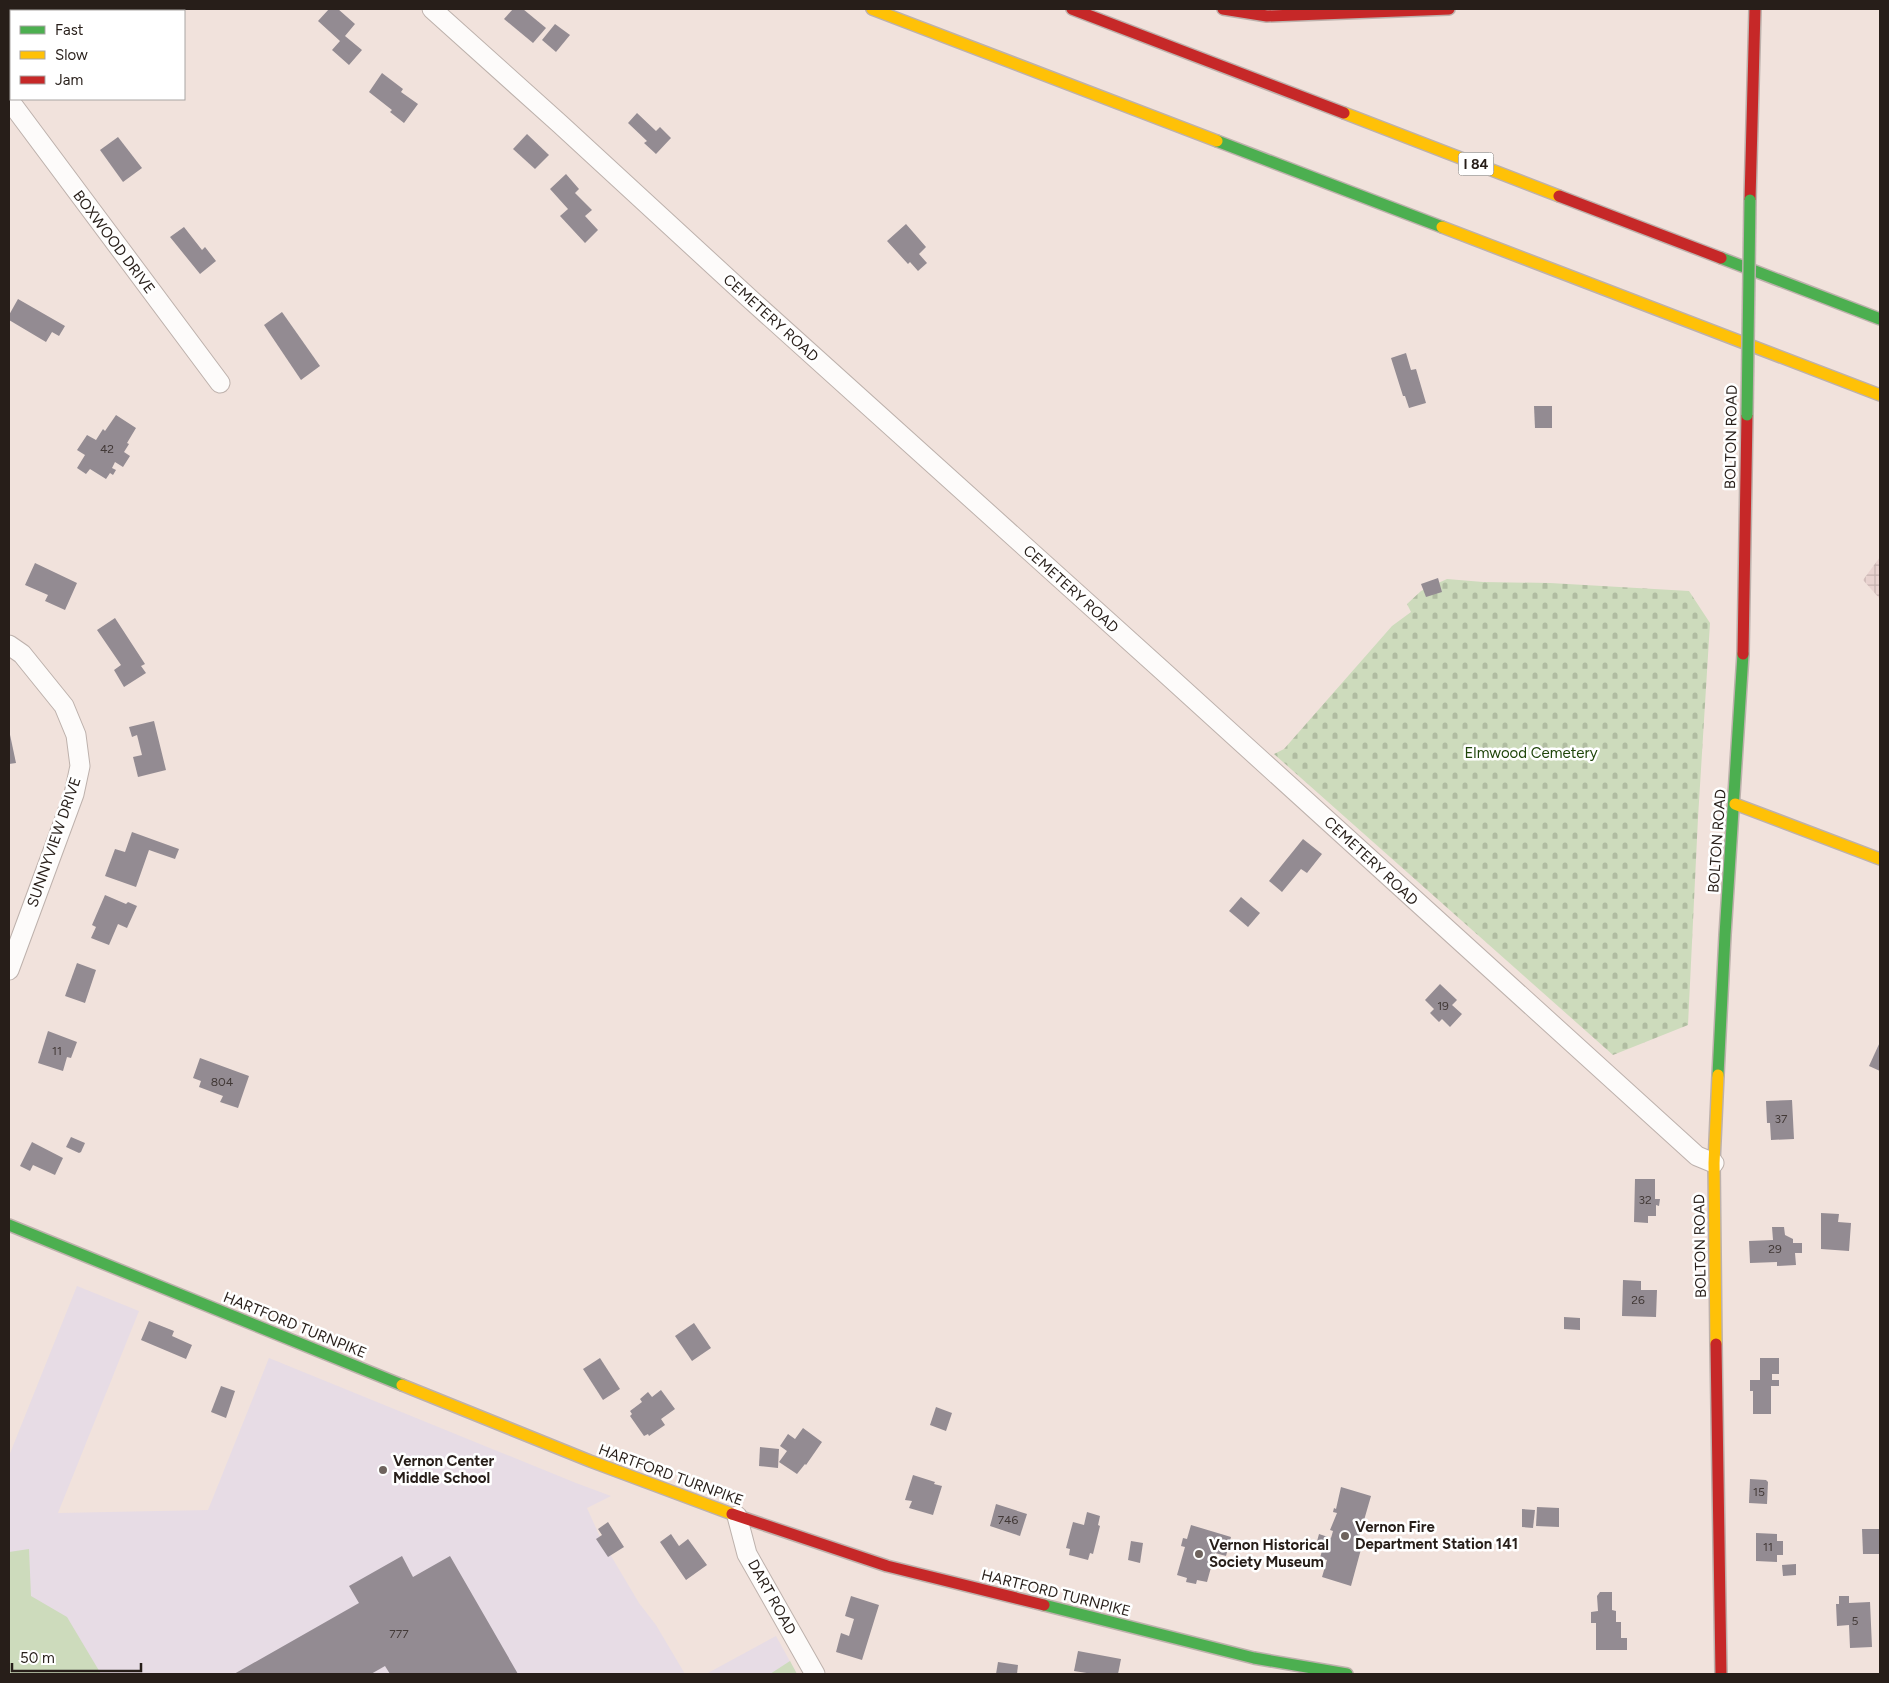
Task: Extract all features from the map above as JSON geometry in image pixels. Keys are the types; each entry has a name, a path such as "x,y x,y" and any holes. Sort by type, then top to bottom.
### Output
{"main road":[{"path":"872,9 1880,395"},
{"name":"I 84","path":"1072,9 1880,319"},
{"path":"1223,9 1267,16 1288,16 1449,9"},
{"name":"BOLTON ROAD","path":"1721,1674 1714,1164 1724,954 1742,682 1755,9"},
{"path":"1848,383 1873,405"},
{"path":"1735,804 1880,859"},
{"name":"HARTFORD TURNPIKE","path":"9,1225 590,1461 737,1516 887,1566 1254,1658 1347,1674"},
{"path":"1244,1669 1254,1658"}],"street":[{"name":"CEMETERY ROAD","path":"432,9 560,124 748,298 1164,672 1697,1156 1714,1164"},
{"name":"BOXWOOD DRIVE","path":"9,100 220,383"},
{"name":"SUNNYVIEW DRIVE","path":"9,645 22,654 64,706 76,735 80,766 74,794 9,970"},
{"name":"DART ROAD","path":"737,1516 747,1554 815,1674"}],"shaded area":[{"path":"1880,557 1880,599 1863,580"},
{"name":"Vernon Center Middle School","path":"77,1286 139,1311 58,1513 208,1510 269,1358 611,1496 587,1508 601,1539 639,1603 656,1625 685,1674 9,1674 9,1456"},
{"path":"776,1636 797,1674 706,1674"}],"green space":[{"name":"Elmwood Cemetery","path":"1447,579 1689,591 1710,623 1688,1025 1613,1055 1274,754 1284,749 1392,626 1411,612 1407,604 1421,591"},
{"path":"29,1549 31,1596 67,1617 101,1674 9,1674 9,1552"},
{"path":"790,1661 797,1674 770,1674"}],"building":[{"path":"329,9 338,9 355,24 345,36 362,50 349,65 332,50 340,41 318,21"},
{"path":"513,9 523,9 546,28 533,43 504,19"},
{"path":"555,24 570,35 556,52 542,40"},
{"path":"382,73 403,89 401,92 418,104 404,123 390,112 392,110 369,92"},
{"path":"637,113 656,131 660,127 671,138 656,154 644,143 647,141 628,123"},
{"path":"527,134 549,155 535,169 513,149"},
{"path":"118,137 142,168 123,182 100,150"},
{"path":"566,174 579,189 575,193 592,210 585,216 598,230 585,243 560,216 568,209 550,189"},
{"path":"906,224 926,247 919,254 927,263 918,271 910,262 908,264 887,241"},
{"path":"184,227 202,250 205,247 216,261 200,274 170,237"},
{"path":"18,299 65,326 59,336 52,332 46,342 9,320 9,315"},
{"path":"282,312 320,366 301,380 264,325"},
{"path":"1406,353 1411,370 1416,369 1426,403 1409,408 1405,396 1403,396 1391,358"},
{"path":"1534,406 1552,406 1552,428 1535,428"},
{"path":"116,415 136,428 124,452 130,456 123,467 115,462 112,468 116,470 113,475 110,473 106,479 90,469 86,474 77,468 85,455 77,450 87,435 96,440"},
{"path":"35,563 77,583 65,610 45,601 48,595 25,585"},
{"path":"1438,578 1442,592 1426,597 1421,584"},
{"path":"115,618 145,664 141,666 146,673 124,687 114,670 121,665 97,630"},
{"path":"154,721 166,770 138,777 133,757 142,755 137,735 132,737 129,727"},
{"path":"9,730 16,763 9,764"},
{"path":"132,832 179,849 175,859 149,850 136,887 105,876 115,849 125,852"},
{"path":"1303,839 1322,854 1307,873 1301,869 1282,892 1269,881"},
{"path":"105,895 126,904 128,902 137,906 127,928 118,924 109,945 91,938 96,927 92,925"},
{"path":"1241,897 1260,913 1248,927 1229,911"},
{"path":"77,963 96,970 85,1003 65,996"},
{"path":"1440,984 1457,1000 1452,1005 1462,1014 1450,1027 1442,1019 1439,1022 1430,1013 1434,1009 1425,1000"},
{"path":"48,1031 77,1042 71,1058 67,1057 63,1071 38,1063"},
{"path":"1880,1042 1880,1071 1869,1066"},
{"path":"200,1058 249,1076 238,1108 220,1102 223,1096 199,1087 201,1081 193,1078"},
{"path":"1792,1100 1794,1139 1771,1140 1770,1123 1767,1123 1766,1101"},
{"path":"71,1137 85,1143 81,1152 79,1153 66,1147"},
{"path":"32,1142 63,1158 55,1175 33,1165 30,1171 20,1166"},
{"path":"1635,1179 1655,1179 1655,1199 1660,1199 1659,1206 1656,1205 1656,1216 1648,1216 1648,1223 1634,1222"},
{"path":"1821,1213 1839,1214 1838,1222 1851,1223 1849,1251 1821,1249"},
{"path":"1772,1227 1784,1227 1785,1235 1793,1239 1793,1243 1802,1243 1802,1253 1795,1253 1796,1265 1777,1266 1777,1262 1750,1263 1749,1241 1773,1240"},
{"path":"1623,1280 1641,1281 1641,1290 1657,1290 1656,1317 1622,1316"},
{"path":"1564,1317 1580,1318 1580,1330 1564,1329"},
{"path":"149,1321 174,1331 172,1336 192,1345 186,1359 141,1340"},
{"path":"694,1323 711,1348 692,1361 675,1336"},
{"path":"600,1358 620,1389 603,1400 583,1369"},
{"path":"1760,1358 1779,1358 1779,1374 1772,1374 1772,1380 1779,1380 1779,1386 1771,1386 1771,1414 1753,1414 1753,1391 1750,1391 1750,1380 1760,1380"},
{"path":"221,1386 235,1391 226,1418 211,1412"},
{"path":"661,1390 675,1409 661,1419 665,1425 649,1436 648,1434 644,1436 630,1416 632,1414 630,1411 642,1402 640,1399 648,1392 652,1397"},
{"path":"936,1407 952,1413 946,1431 930,1425"},
{"path":"803,1428 822,1442 806,1465 797,1474 779,1462 787,1451 780,1446 788,1434 795,1439"},
{"path":"760,1447 779,1449 778,1468 759,1466"},
{"path":"913,1475 942,1486 933,1515 909,1508 912,1501 905,1500"},
{"path":"1750,1479 1766,1480 1768,1482 1767,1504 1749,1503"},
{"name":"Vernon Fire Department Station 141","path":"1341,1487 1371,1496 1358,1541 1363,1542 1351,1586 1322,1577 1327,1560 1320,1558 1323,1547 1316,1545 1319,1534 1331,1538 1333,1531 1330,1530 1337,1513 1333,1512 1334,1508 1336,1509"},
{"path":"996,1504 1027,1514 1020,1536 990,1526"},
{"path":"1537,1507 1559,1508 1559,1527 1536,1526"},
{"path":"1522,1509 1535,1510 1533,1528 1522,1527"},
{"path":"1087,1512 1100,1516 1098,1525 1100,1526 1093,1554 1090,1553 1088,1560 1069,1555 1070,1549 1066,1548 1073,1522 1084,1525"},
{"path":"608,1522 624,1547 608,1557 596,1539 602,1535 598,1529"},
{"name":"Vernon Historical Society Museum","path":"1191,1525 1231,1537 1226,1556 1215,1553 1207,1582 1197,1580 1196,1584 1186,1582 1187,1578 1177,1575 1185,1547 1181,1546 1183,1538 1187,1539"},
{"path":"1862,1529 1880,1529 1880,1554 1863,1554"},
{"path":"1756,1533 1777,1534 1777,1541 1783,1541 1783,1555 1777,1555 1777,1562 1756,1561"},
{"path":"671,1534 679,1546 688,1539 707,1565 686,1580 660,1542"},
{"path":"1131,1541 1143,1543 1140,1563 1128,1560"},
{"path":"402,1556 413,1577 450,1556 518,1674 390,1674 385,1666 371,1674 234,1674 359,1603 349,1586"},
{"path":"1796,1564 1796,1575 1783,1576 1782,1565"},
{"path":"1600,1592 1612,1592 1612,1610 1616,1611 1616,1622 1621,1622 1621,1638 1627,1638 1627,1650 1596,1650 1596,1623 1591,1623 1591,1612 1598,1611 1597,1596"},
{"path":"851,1596 879,1605 862,1660 836,1652 841,1633 849,1636 854,1619 845,1616"},
{"path":"1839,1596 1849,1596 1849,1603 1870,1602 1872,1647 1850,1648 1849,1625 1837,1626 1836,1604 1839,1604"},
{"path":"1078,1651 1121,1659 1118,1674 1093,1674 1074,1671"},
{"path":"998,1662 1018,1665 1017,1674 996,1674"}],"traffic: fast":[{"path":"1217,141 1442,227"},
{"path":"1747,415 1750,200"},
{"path":"1721,258 1880,319"},
{"path":"1718,1075 1743,654"},
{"path":"9,1225 402,1385"},
{"path":"1044,1605 1254,1658 1347,1674"}],"traffic: slow":[{"path":"872,9 1217,141"},
{"path":"1344,113 1559,196"},
{"path":"1442,227 1880,395"},
{"path":"1735,804 1880,859"},
{"path":"1716,1344 1714,1163 1718,1075"},
{"path":"402,1385 590,1461 732,1514"}],"traffic: jam":[{"path":"1072,9 1344,113"},
{"path":"1223,9 1267,16 1449,9"},
{"path":"1750,200 1755,9"},
{"path":"1559,196 1721,258"},
{"path":"1743,654 1747,415"},
{"path":"1716,1344 1721,1674"},
{"path":"732,1514 887,1566 1044,1605"}],"place":[{"name":"Vernon Center Middle School","path":"383,1470"},
{"name":"Vernon Fire Department Station 141","path":"1345,1536"},
{"name":"Vernon Historical Society Museum","path":"1199,1554"}]}
